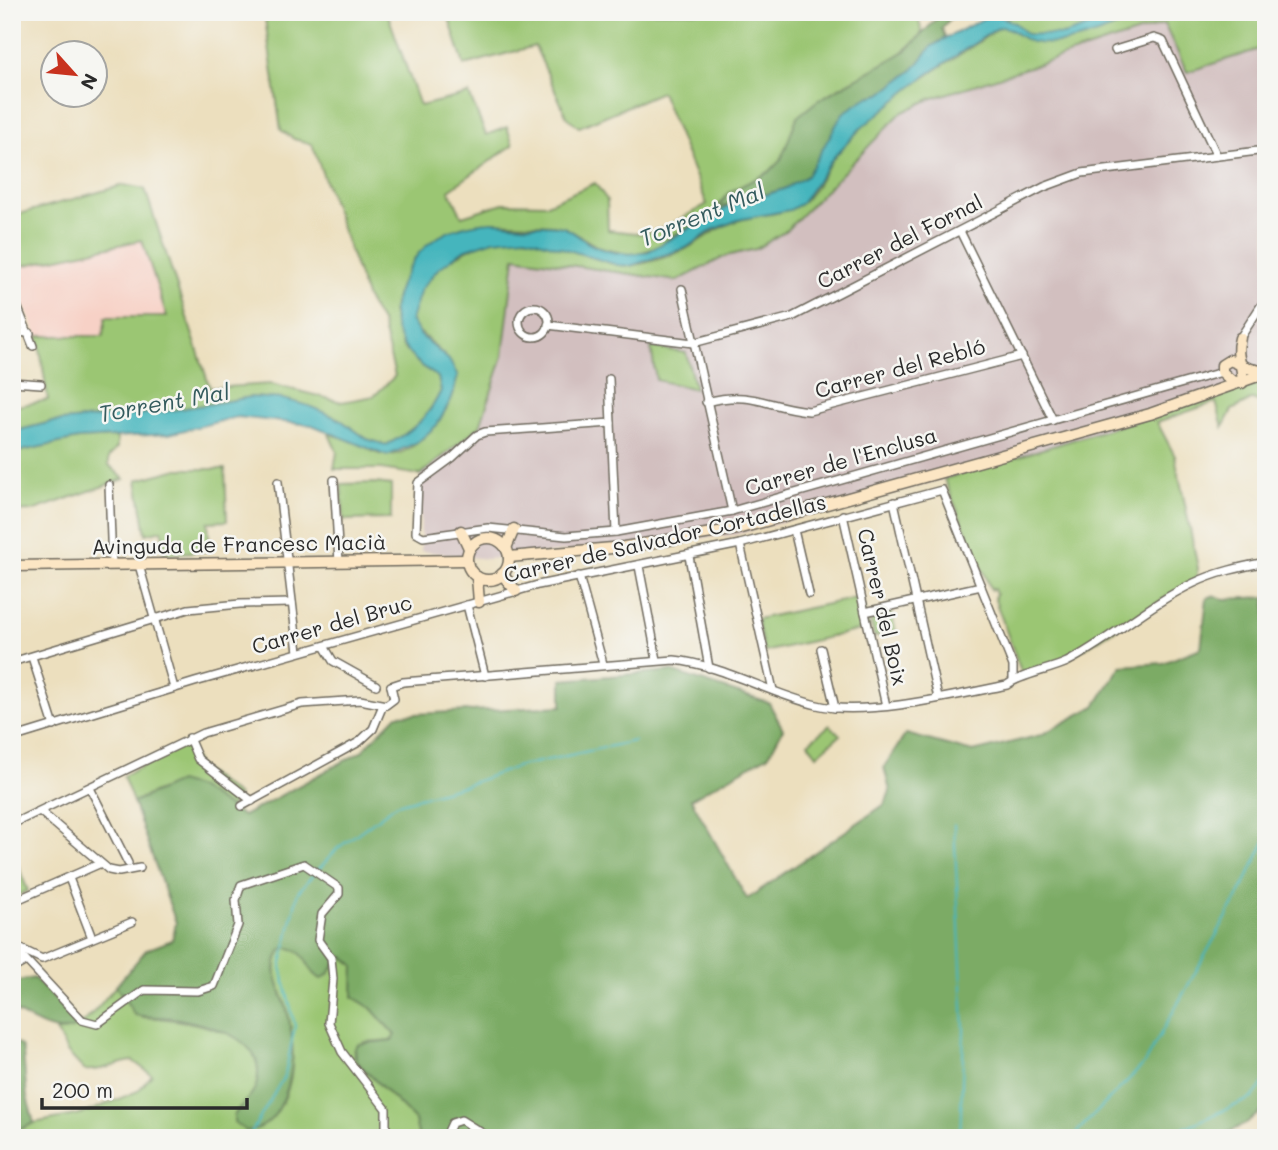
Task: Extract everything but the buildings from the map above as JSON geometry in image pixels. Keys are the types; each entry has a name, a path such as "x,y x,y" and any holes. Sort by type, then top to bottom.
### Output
{"street":[{"path":"1115,50 1154,38 1163,41 1217,156"},
{"name":"Carrer del Fornal","path":"548,326 693,343 792,317 1044,187 1082,173 1266,150"},
{"path":"960,231 1053,420"},
{"path":"682,289 733,511"},
{"path":"12,293 30,332 33,346"},
{"path":"1210,393 1221,382 1231,347 1266,298"},
{"name":"Carrer del Fornal","path":"539,308 547,315 548,326 543,334 529,336 520,327 520,316 528,309 539,308"},
{"path":"12,332 30,332"},
{"path":"1239,366 1236,353 1240,338"},
{"name":"Carrer del Rebló","path":"706,402 728,397 751,397 792,410 809,411 1022,356"},
{"path":"1224,367 1231,360 1239,366 1243,372 1242,383"},
{"path":"1239,366 1266,372"},
{"path":"1224,367 1232,381 1242,383"},
{"name":"Carrer de l'Enclusa","path":"611,423 477,435 418,483 416,533 423,537 461,531 514,530 566,536 616,531 733,511 1053,420 1224,367"},
{"path":"479,602 477,577 466,560 469,548 478,539 491,537 508,552 624,547 737,529 1136,417 1242,383 1266,372"},
{"path":"609,379 616,531"},
{"path":"12,383 41,384"},
{"path":"334,481 340,562"},
{"path":"278,482 298,652"},
{"path":"109,485 112,565"},
{"name":"Carrer de Salvador Cortadellas","path":"479,602 579,576 740,544 942,490 981,586"},
{"path":"894,502 938,698"},
{"name":"Carrer del Boix","path":"843,515 886,706"},
{"path":"477,577 493,580 502,574 514,530"},
{"path":"794,530 809,594"},
{"path":"461,531 469,548"},
{"path":"740,544 774,690"},
{"path":"689,556 709,668"},
{"name":"Avinguda de Francesc Macià","path":"12,566 466,560"},
{"path":"324,646 333,662 376,685 384,683 391,686 403,682 603,664 682,661 814,705 835,708 886,706 1007,685 1013,680 1038,674 1070,660 1198,581 1266,562"},
{"path":"139,565 174,688"},
{"path":"639,566 657,660"},
{"path":"502,574 516,592"},
{"path":"579,576 603,664"},
{"path":"865,612 981,586 1013,666 1013,680"},
{"name":"Carrer del Bruc","path":"12,738 163,694 174,688 479,602"},
{"path":"12,662 155,618 218,606 292,603"},
{"path":"467,605 485,676"},
{"path":"821,649 835,708"},
{"path":"33,657 54,726"},
{"path":"374,700 372,692 376,685"},
{"path":"242,806 359,743 373,729 383,705 394,699 391,686"},
{"path":"12,824 188,738 277,710 327,702 374,700 383,705"},
{"path":"188,738 198,759 252,801"},
{"path":"90,788 128,863"},
{"path":"41,812 99,864 113,872 139,868"},
{"path":"12,902 99,864"},
{"path":"13,945 82,1020 90,1024 100,1022 144,990 211,989 223,970 238,925 236,901 241,885 296,864 304,864 335,884 339,894 321,914 318,940 331,958 333,979 329,1023 342,1052 386,1109 386,1138"},
{"path":"69,878 92,938"},
{"path":"13,945 42,960 132,922"},
{"path":"12,969 26,961"},
{"path":"446,1138 452,1123 461,1120 490,1138"}],"shaded area":[{"path":"1165,24 1187,72 1266,47 1266,381 944,479 735,535 487,559 421,551 420,475 480,426 503,356 515,257 677,281 726,256 756,249 901,113 930,99"},
{"path":"142,240 167,317 107,317 104,336 38,336 12,279 12,268"}],"green space":[{"path":"264,12 387,12 420,106 469,94 486,135 507,127 513,145 449,190 462,216 503,203 547,204 595,183 607,200 608,230 645,234 666,227 707,204 661,92 579,127 567,117 535,46 464,65 447,12 917,12 922,33 899,55 815,103 796,124 786,152 774,168 731,193 717,207 730,206 671,236 659,247 632,255 600,248 566,228 554,225 491,222 400,285 392,312 403,347 418,363 438,377 441,391 431,409 418,423 386,445 367,439 339,419 308,406 283,399 251,397 163,412 51,422 12,432 12,407 48,400 38,336 103,336 106,317 167,317 142,240 12,268 12,216 124,185 145,189 210,388 271,384 342,402 374,396 395,376 382,324 367,299 312,144 294,139 281,130"},
{"path":"943,12 956,12 942,28 945,38 932,46 914,69 881,94 868,97 823,151 807,176 784,189 716,208 731,191 769,172 781,160 797,117 817,101 907,50"},
{"path":"1011,12 1128,12 1078,31 1037,37 1027,34 1005,19"},
{"path":"1152,12 1266,12 1266,47 1187,72 1164,24 930,99 901,113 787,230 756,249 726,256 677,281 515,257 503,356 480,426 420,475 381,469 334,469 337,452 329,434 356,441 377,453 392,455 404,451 426,435 450,402 454,392 445,356 413,326 412,308 418,291 430,275 467,250 506,237 523,237 623,266 637,265 673,254 730,224 783,211 804,201 836,155 877,114 912,86 999,27 1005,27 1038,42 1059,42 1100,33"},
{"path":"651,347 686,353 695,389 656,380"},
{"path":"1266,381 1266,431 1260,403 1253,399 1232,410 1223,427 1216,402 1157,422 1175,456 1198,568 1196,579 1067,659 1022,674 994,597 994,589 991,590 944,479"},
{"path":"117,437 117,448 109,457 109,465 124,479 32,511 12,512 12,453 78,439"},
{"path":"178,469 225,469 227,521 208,522 210,551 164,554 162,530 146,534 137,480"},
{"path":"341,484 391,485 391,519 344,520"},
{"path":"1212,596 1225,599 1266,597 1266,1108 1245,1124 1217,1138 419,1138 415,1120 356,1061 355,1048 359,1044 392,1040 395,1035 371,1008 353,997 354,965 344,957 321,979 301,955 291,948 283,948 275,964 275,972 290,1026 291,1074 284,1097 273,1117 261,1127 246,1131 234,1122 234,1116 254,1090 258,1069 254,1056 245,1045 233,1036 203,1025 173,1018 135,1015 116,986 146,950 172,940 176,923 133,802 178,782 199,788 243,816 361,752 397,715 562,706 562,680 671,671 769,703 783,729 769,755 691,799 747,899 885,804 890,791 884,767 906,734 973,752 1041,735 1095,706 1121,666 1163,663 1201,648 1207,598"},
{"path":"861,597 869,628 764,652 757,619"},
{"path":"891,612 896,632 874,637 870,616"},
{"path":"830,725 840,735 817,755 808,743"},
{"path":"185,744 199,767 238,796 230,808 201,790 183,784 174,785 133,802 123,776"},
{"path":"12,858 15,858 28,891 18,895 12,881"},
{"path":"289,947 302,953 315,975 344,957 354,965 353,997 371,1008 395,1035 392,1040 365,1042 355,1048 354,1055 361,1066 415,1120 419,1138 12,1138 12,1133 34,1123 85,1113 138,1091 152,1075 133,1061 97,1070 84,1070 67,1052 56,1031 75,1027 83,1022 116,986 141,1017 178,1020 222,1031 242,1041 255,1053 260,1070 255,1090 237,1111 259,1128 281,1105 291,1077 291,1029 276,973 278,956 283,948"},
{"path":"34,978 81,1025 72,1029 55,1030 12,1010 12,982"},
{"path":"12,1041 21,1046 23,1053 27,1097 34,1123 12,1133"}],"water":[{"path":"1128,12 1152,12 1109,30 1062,43 1032,42 1008,28 999,27 924,77 860,129 833,158 801,204 790,210 738,220 713,230 686,248 630,266 617,265 526,237 494,240 464,250 438,269 421,289 411,320 421,336 449,360 458,376 452,398 437,425 418,442 387,456 312,425 237,417 169,434 78,439 12,453 12,432 51,422 163,412 251,397 283,399 309,406 339,419 367,439 386,445 418,423 431,409 441,391 438,377 415,360 399,339 393,313 398,290 413,261 436,238 478,223 552,225 563,227 604,250 625,254 647,252 730,206 784,189 807,176 843,113 868,97 881,94 914,69 932,46 993,13 1015,23 1026,34 1064,35"}],"waterway":[{"path":"318,870 338,848 397,804 466,785 516,767 634,741"},
{"path":"954,825 964,1029 960,1138"},
{"path":"1071,1138 1143,1065 1238,897 1266,840"},
{"path":"248,1138 285,1075 295,1026 281,967 298,892 314,874"},
{"path":"1161,1138 1252,1098 1266,1080"}],"water label":[{"name":"Torrent Mal","path":"702,215"},
{"name":"Torrent Mal","path":"164,403"}]}
